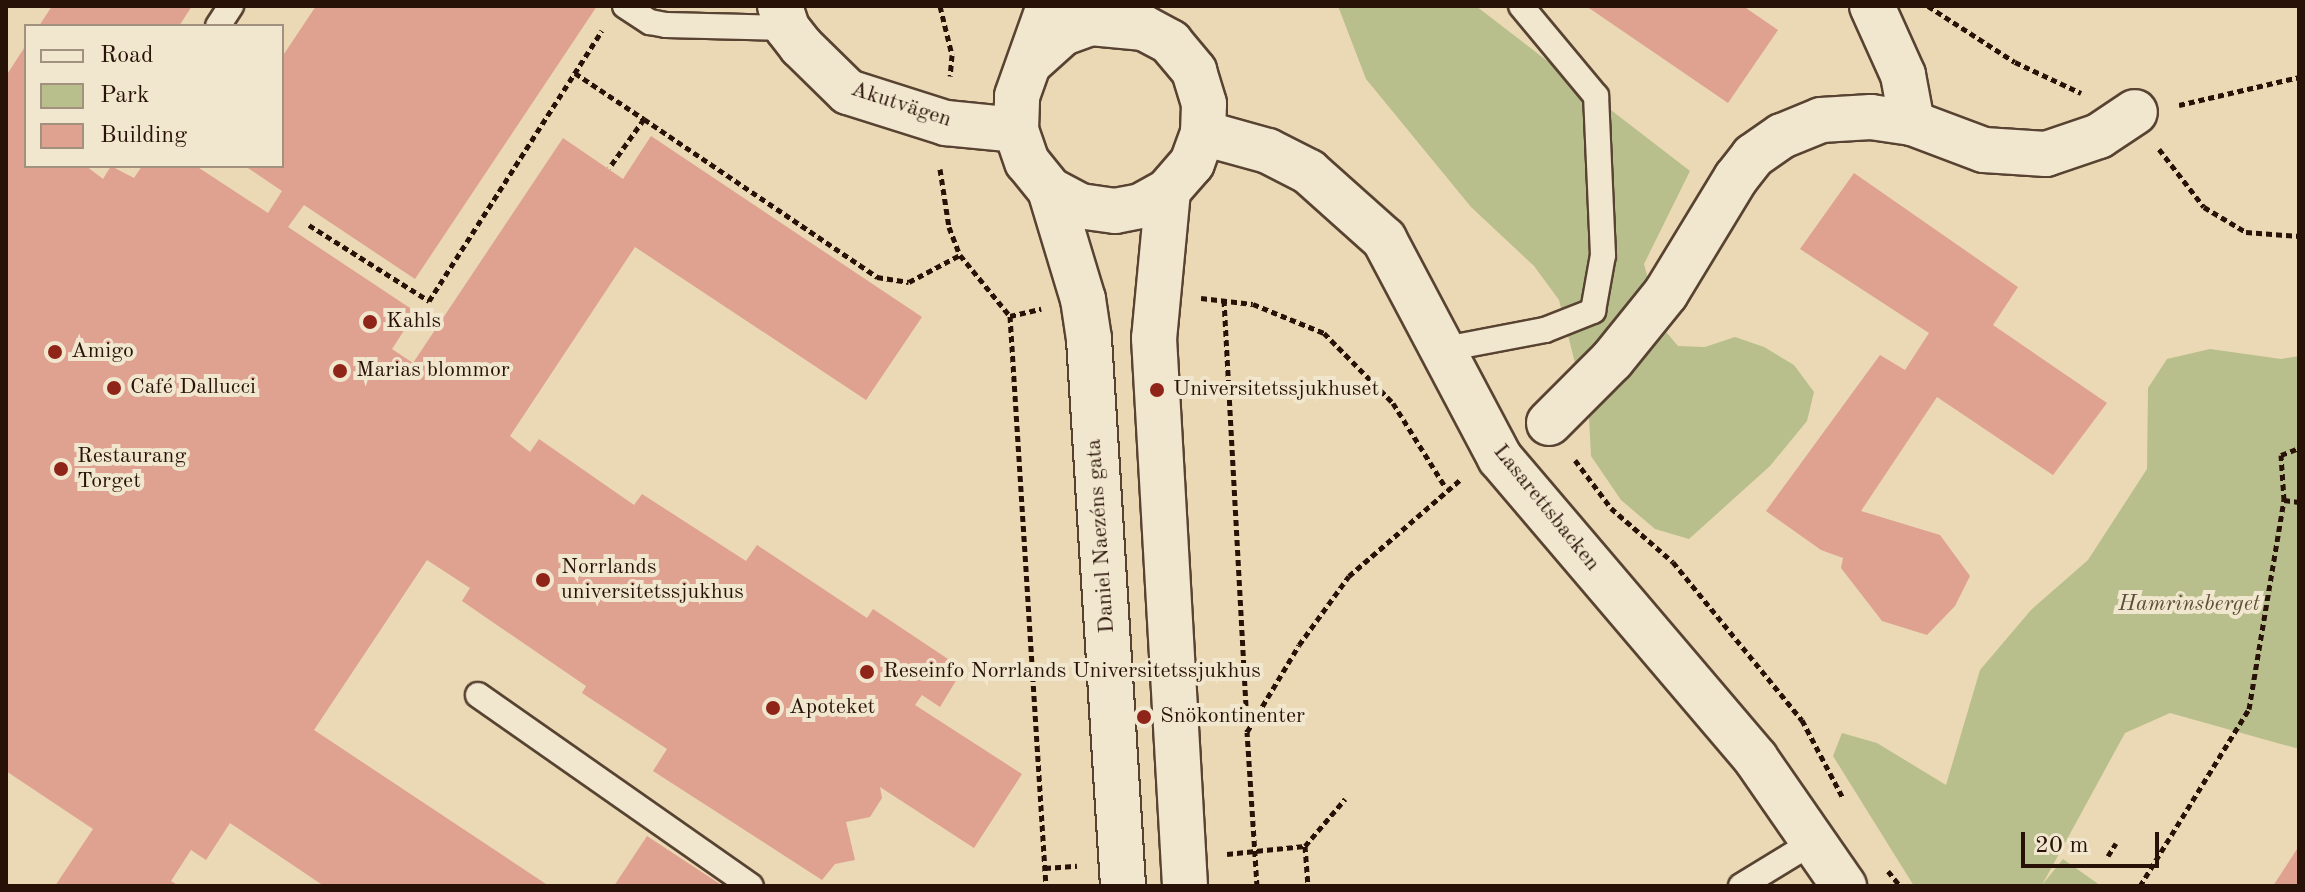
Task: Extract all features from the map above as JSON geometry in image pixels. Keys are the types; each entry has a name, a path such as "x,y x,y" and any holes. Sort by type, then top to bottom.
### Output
{"street":[{"path":"1033,60 1063,33 1091,23 1142,17 1170,42 1194,71 1204,104 1203,133 1192,163 1168,191 1141,206 1115,211 1080,206 1050,190 1027,162 1016,130 1017,96 1033,60 1049,6"},
{"path":"1872,6 1903,75 1912,123"},
{"name":"Akutvägen","path":"783,17 848,92 946,123 1016,130"},
{"path":"1549,423 1612,360 1666,293 1753,156 1782,136 1821,120 1871,117 1912,123 1984,150 2046,154 2099,136 2135,112"},
{"name":"Lasarettsbacken","path":"1203,133 1268,151 1309,172 1347,202 1384,239 1445,349 1500,458 1756,759 1844,886"},
{"name":"Daniel Naezéns gata","path":"1050,190 1083,299 1123,886"},
{"path":"1168,191 1154,338 1185,886"}],"lane":[{"path":"219,24 231,6"},
{"path":"625,6 650,22 666,25 783,17"},
{"path":"1445,349 1545,330 1593,311 1603,255 1596,96 1521,6"},
{"path":"478,695 751,886"},
{"path":"1741,886 1813,842"}],"path":[{"path":"940,6 952,55 940,170 949,227 960,255 1010,316 1046,886"},
{"path":"1928,6 2052,82 2135,112 2204,207 2246,232 2299,236"},
{"path":"309,225 429,301 604,27"},
{"path":"575,73 877,277 909,282 960,255"},
{"path":"2217,99 2299,77"},
{"path":"609,168 644,119"},
{"path":"1159,293 1253,304 1324,333 1393,403 1446,488"},
{"path":"1010,316 1083,299"},
{"path":"1224,300 1257,886"},
{"path":"1549,423 1611,508 1673,562 1802,720 1851,811"},
{"path":"2140,886 2249,709 2284,500 2281,455 2299,448"},
{"path":"1247,732 1299,645 1349,576 1446,488 1500,458"},
{"path":"2284,500 2299,502"},
{"path":"1255,852 1305,846 1345,799"},
{"path":"2108,856 2116,843"},
{"path":"1305,846 1308,886"},
{"path":"1882,863 1900,886"}],"green space":[{"path":"1338,6 1476,6 1690,171 1644,264 1661,326 1678,346 1705,347 1735,337 1764,347 1794,365 1814,392 1807,421 1770,466 1689,539 1655,529 1621,500 1591,456 1589,418 1559,300 1534,266 1471,207 1366,79"},
{"name":"Hamrinsberget","path":"2210,349 2281,359 2299,356 2299,749 2170,713 2125,733 2042,885 2063,859 2101,886 1914,886 1833,756 1842,733 1877,743 1946,785 1980,670 2031,610 2088,560 2147,469 2148,388 2167,359"}],"building":[{"path":"52,6 192,6 180,24 40,24"},
{"path":"316,6 597,6 415,279 304,205 288,227 416,312 392,349 413,363 563,138 623,179 651,136 922,317 866,400 635,247 510,436 530,452 539,439 634,505 642,494 746,561 757,545 867,618 873,609 963,669 940,707 922,695 915,705 1022,774 974,848 880,787 882,798 870,817 846,822 855,860 835,864 822,880 653,771 667,749 582,693 586,686 462,601 470,588 427,560 314,730 549,886 324,886 230,823 206,860 191,850 171,881 179,886 55,886 93,829 6,771 6,76 24,48 24,168 89,168 103,179 110,168 134,178 141,168 199,168 268,213 282,191 248,168 284,168 284,54"},
{"path":"1586,6 1743,6 1778,30 1728,103"},
{"path":"1854,173 2018,287 1993,325 2107,403 2053,475 1937,397 1861,511 1940,535 1970,576 1955,606 1927,635 1882,621 1841,568 1843,558 1821,550 1766,511 1880,355 1905,370 1929,333 1800,249"},
{"path":"647,836 723,886 614,886"},
{"path":"2299,846 2299,886 2273,886"}],"place":[{"name":"Kahls","path":"370,322"},
{"name":"Amigo","path":"55,352"},
{"name":"Marias blommor","path":"340,371"},
{"name":"Café Dallucci","path":"114,388"},
{"name":"Universitetssjukhuset","path":"1157,390"},
{"name":"Restaurang Torget","path":"61,469"},
{"name":"Norrlands universitetssjukhus","path":"543,580"},
{"name":"Reseinfo Norrlands Universitetssjukhus","path":"867,672"},
{"name":"Apoteket","path":"773,708"},
{"name":"Snökontinenter","path":"1144,717"}]}
